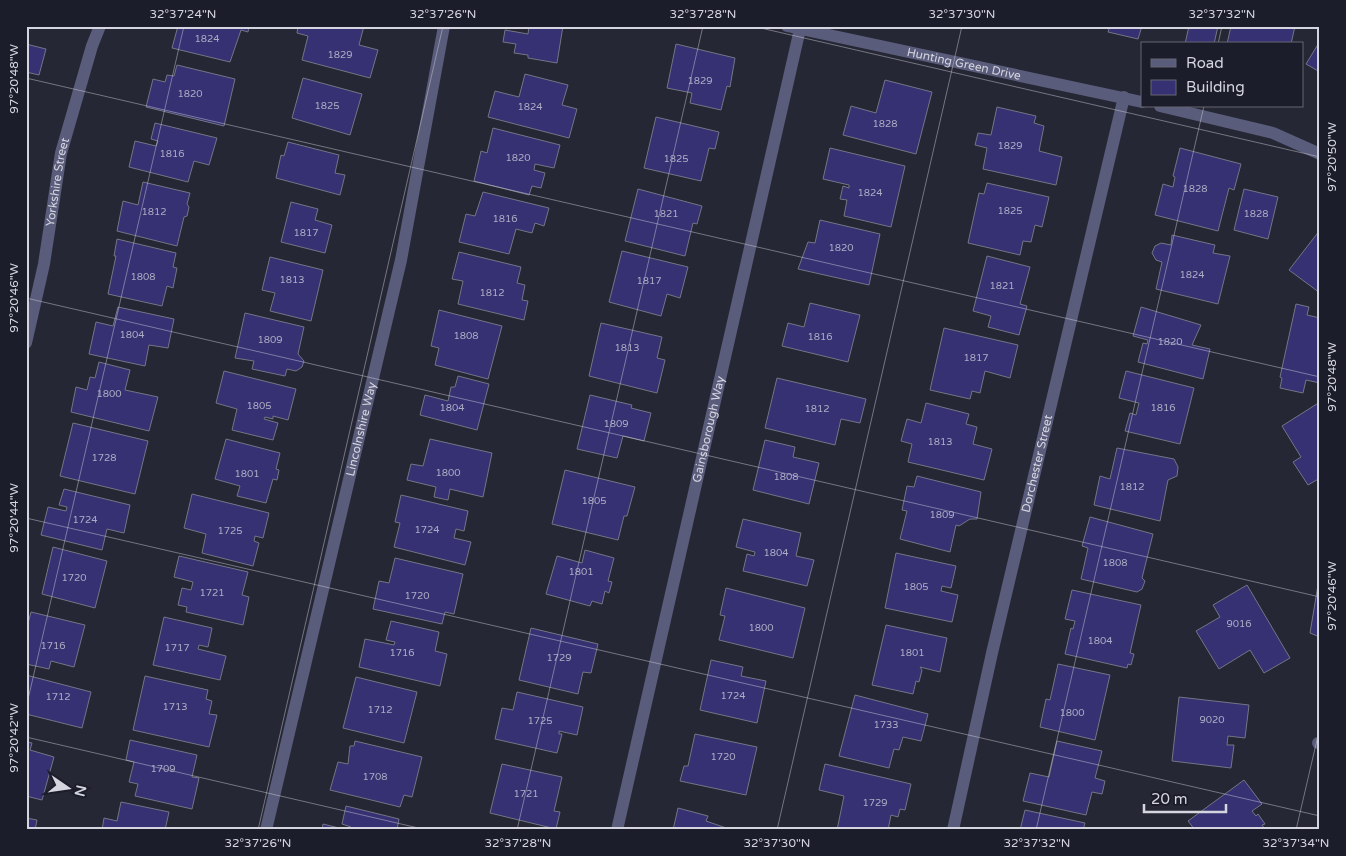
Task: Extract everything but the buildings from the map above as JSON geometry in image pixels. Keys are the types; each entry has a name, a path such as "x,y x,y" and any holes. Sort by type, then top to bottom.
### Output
{"street":[{"name":"Yorkshire Street","path":"26,343 44,264 61,153 92,46 100,26"},
{"name":"Lincolnshire Way","path":"266,830 401,260 444,26"},
{"name":"Hunting Green Drive","path":"793,28 1141,102"},
{"name":"Gainsborough Way","path":"617,830 793,28"},
{"name":"Dorchester Street","path":"953,830 992,653 1124,97"},
{"path":"1168,108 1273,133 1320,154"}]}
